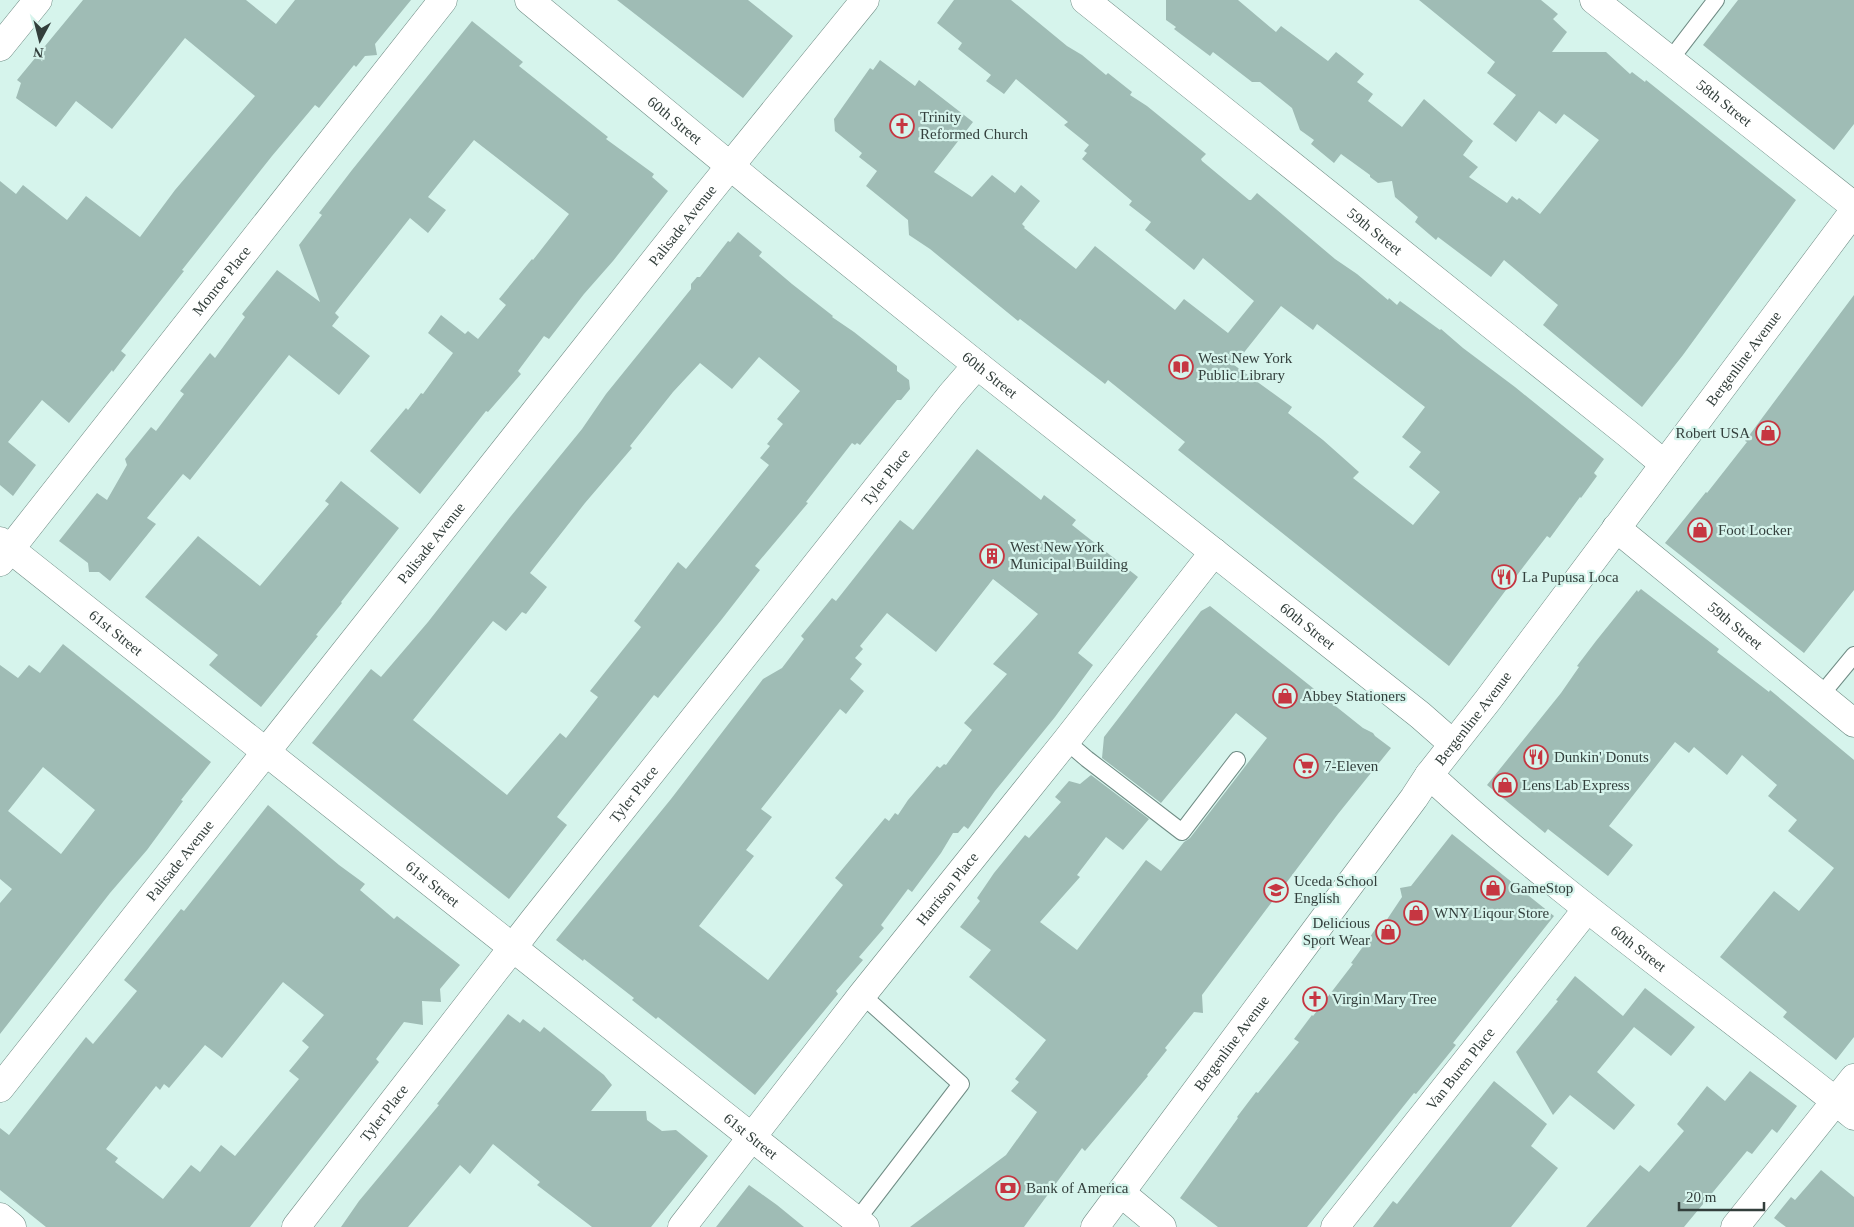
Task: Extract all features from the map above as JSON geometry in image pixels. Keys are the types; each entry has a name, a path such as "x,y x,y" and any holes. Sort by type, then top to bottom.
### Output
{"street":[{"path":"0,47 38,0"},
{"name":"Monroe Place","path":"3,551 443,0"},
{"name":"60th Street","path":"529,0 758,190 1420,715 1454,744"},
{"name":"Palisade Avenue","path":"0,1088 264,752 865,0"},
{"name":"59th Street","path":"1085,0 1664,464"},
{"name":"58th Street","path":"1594,0 1854,206"},
{"name":"Bergenline Avenue","path":"1095,1227 1414,798 1429,775 1488,700 1854,211"},
{"name":"Tyler Place","path":"296,1227 513,948 951,395 977,365"},
{"name":"59th Street","path":"1616,528 1854,723"},
{"name":"61st Street","path":"3,551 264,752 861,1224"},
{"name":"Harrison Place","path":"682,1227 862,995 1066,741 1214,552"},
{"name":"60th Street","path":"1429,775 1465,808 1587,909 1845,1109"},
{"name":"Van Buren Place","path":"1335,1227 1587,909"},
{"path":"1735,1227 1845,1109 1854,1078"},
{"path":"1121,1193 1162,1227"},
{"path":"0,1217 12,1227"}],"lane":[{"path":"1670,60 1716,0"},
{"path":"1821,695 1854,655"},
{"path":"1066,741 1086,759 1182,832 1237,760"},
{"path":"861,1224 961,1084 862,995"}],"building":[{"path":"83,0 246,0 276,24 295,0 411,0 375,44 377,55 365,56 356,67 354,65 319,108 315,105 272,156 121,351 126,355 69,423 42,400 8,442 36,465 13,496 0,485 0,181 16,194 23,185 67,220 86,196 140,237 175,190 255,96 185,38 112,129 76,101 56,127 16,98 21,83 17,80"},
{"path":"617,0 748,0 793,36 743,98"},
{"path":"954,0 1011,0 1067,46 1082,55 1106,75 1108,73 1132,92 1130,95 1147,106 1206,154 1201,159 1202,161 1249,200 1257,193 1335,259 1357,274 1388,300 1389,298 1397,305 1400,301 1441,329 1604,459 1594,473 1597,476 1581,498 1550,538 1547,536 1449,666 1178,450 1185,442 1108,380 1105,384 1020,319 1018,321 930,249 909,235 908,220 866,186 877,171 859,157 862,153 835,131 834,119 870,68 873,70 880,60 915,86 919,80 973,122 934,172 972,197 992,175 1015,193 1021,185 1040,201 1022,224 1024,228 1076,269 1095,246 1175,310 1184,299 1228,333 1254,301 1203,258 1194,270 1145,230 1151,222 1129,205 1132,201 1082,159 1087,153 1084,151 1089,145 1064,125 1068,122 1016,79 1004,94 986,81 991,75 958,49 962,43 937,23","holes":["1281,306 1313,330 1317,324 1425,407 1402,437 1421,452 1409,467 1440,492 1413,525 1353,478 1359,472 1323,440 1288,413 1292,407 1234,365"]},
{"path":"1166,0 1238,0 1276,32 1281,26 1328,61 1336,52 1364,74 1357,82 1373,94 1368,101 1402,127 1424,99 1473,141 1463,155 1478,167 1469,177 1507,203 1512,196 1517,200 1519,198 1540,214 1599,140 1564,114 1556,124 1539,111 1516,142 1493,124 1516,95 1487,73 1495,62 1419,0 1541,0 1558,14 1553,19 1567,32 1552,52 1606,52 1630,74 1632,72 1645,82 1646,80 1796,200 1683,355 1642,407 1543,325 1558,305 1504,260 1491,277 1438,237 1436,240 1415,222 1418,217 1395,197 1392,181 1378,183 1341,154 1334,163 1311,144 1314,140 1300,130 1292,108 1260,82 1252,82 1213,52 1210,56 1174,29 1176,27 1166,20"},
{"path":"1738,0 1854,0 1854,124 1834,150 1703,45"},
{"path":"472,21 523,62 519,66 608,137 606,139 654,174 652,177 668,191 549,339 544,336 518,371 521,374 488,412 486,411 420,494 370,451 406,408 408,410 421,393 423,394 453,353 428,333 441,315 465,334 468,331 478,339 506,305 499,299 569,214 474,140 428,197 446,210 428,233 410,218 335,313 339,317 332,326 370,356 339,395 289,355 190,480 183,474 147,518 156,524 110,581 99,572 89,572 88,563 59,541 97,493 107,500 127,465 125,459 151,427 156,431 184,394 180,391 210,353 215,358 245,317 242,314 277,270 320,302 299,245 322,215 319,213 352,170"},
{"path":"738,232 762,252 759,256 792,284 897,366 897,371 909,380 910,389 901,400 897,400 860,445 852,443 806,502 808,503 755,566 760,570 722,619 658,698 654,695 557,817 567,825 509,899 312,743 371,669 381,677 428,622 582,429 606,394 691,289 691,284 697,277 700,277 728,241 730,242","holes":["759,357 800,391 777,419 783,424 767,444 770,446 760,458 769,465 686,569 678,562 634,621 641,627 590,691 598,697 566,738 560,733 507,795 413,720 493,621 506,631 522,612 526,614 547,587 530,573 585,503 632,448 630,446 673,392 700,363 732,389"]},
{"path":"1854,295 1854,590 1804,653 1665,543 1747,442 1745,441"},
{"path":"977,449 1041,500 1044,495 1076,520 1072,525 1138,577 1078,653 1093,665 1055,717 995,791 968,829 964,826 958,833 953,833 941,853 912,892 908,889 881,925 884,928 859,957 863,960 836,991 838,994 755,1095 658,1017 656,1019 632,1000 634,998 584,959 583,961 556,940 671,799 763,679 782,668 804,639 801,636 832,598 836,601 900,520 913,530","holes":["993,579 1038,614 993,664 1007,674 964,723 972,730 946,765 944,764 940,768 937,766 908,800 898,815 895,813 889,821 885,818 835,878 843,885 768,980 699,926 754,856 746,850 772,817 761,809 840,709 846,714 864,691 850,679 862,664 855,658 863,649 860,646 887,613 936,652"]},
{"path":"341,481 399,528 316,635 318,636 261,707 209,665 218,655 145,597 198,536 260,586 329,504 325,501"},
{"path":"1641,589 1719,649 1717,652 1769,692 1770,690 1854,760 1854,1037 1836,1060 1783,1017 1787,1012 1720,957 1774,891 1799,911 1834,868 1788,831 1797,820 1768,796 1777,785 1742,755 1727,775 1694,747 1689,753 1675,742 1609,826 1633,845 1608,876 1548,829 1545,833 1487,785 1561,693 1579,667 1577,666 1596,641 1637,590 1638,592"},
{"path":"1210,606 1363,728 1373,733 1391,748 1338,814 1202,995 1203,1013 1194,1012 1165,1048 1167,1050 1148,1076 1085,1151 1082,1148 1024,1227 910,1227 1006,1155 1037,1112 1011,1091 1019,1082 1015,1079 1046,1040 969,977 991,950 960,927 980,901 977,898 994,873 1025,835 1029,838 1061,802 1055,797 1069,781 1080,784 1091,775 1149,819 1123,850 1106,837 1077,875 1080,877 1040,922 1077,950 1146,860 1161,871 1184,842 1190,838 1267,738 1236,713 1161,803 1102,758 1104,737 1201,611"},
{"path":"63,644 211,762 181,800 183,801 147,850 110,893 0,1034 0,903 12,889 0,879 0,665 18,678 29,665 40,673","holes":["43,767 95,810 61,854 8,811"]},
{"path":"268,805 339,865 365,884 360,890 394,919 397,916 460,965 440,989 441,1002 422,1001 423,1025 404,1022 376,1059 379,1062 250,1227 46,1227 0,1190 0,1128 9,1135 86,1037 93,1044 137,991 124,980 181,909 184,911","holes":["283,982 324,1015 302,1041 309,1047 289,1071 299,1079 235,1156 221,1145 200,1172 191,1165 163,1199 115,1162 118,1158 106,1149 156,1086 160,1090 164,1084 169,1088 205,1045 222,1058"]},
{"path":"1452,834 1554,916 1453,1043 1456,1045 1416,1094 1414,1093 1307,1227 1218,1227 1180,1198 1256,1092 1258,1093 1299,1042 1294,1039 1353,964 1351,963 1378,925 1384,924 1402,897 1400,888 1411,886"},
{"path":"1575,976 1623,1016 1645,988 1695,1027 1671,1056 1634,1027 1597,1072 1635,1105 1614,1130 1570,1095 1553,1115 1516,1052 1558,1001 1556,1000"},
{"path":"508,1014 520,1023 523,1019 540,1032 544,1027 604,1075 612,1085 591,1111 646,1111 647,1120 662,1131 676,1130 708,1156 651,1227 592,1227 537,1185 540,1182 493,1144 470,1174 460,1165 408,1227 341,1227 359,1201 439,1105 437,1104"},
{"path":"1750,1071 1797,1106 1777,1133 1772,1129 1752,1154 1747,1151 1684,1227 1586,1227 1640,1165 1649,1172 1684,1131 1677,1124 1707,1086 1725,1101"},
{"path":"1494,1081 1547,1124 1531,1146 1558,1168 1511,1227 1373,1227 1393,1201 1397,1204"},
{"path":"1821,1170 1854,1197 1854,1227 1786,1227 1774,1218 1791,1197 1795,1200"},
{"path":"749,1185 777,1205 804,1227 716,1227"}],"place":[{"name":"Trinity Reformed Church","path":"902,126"},
{"name":"West New York Public Library","path":"1181,367"},
{"name":"Robert USA","path":"1768,433"},
{"name":"Foot Locker","path":"1700,530"},
{"name":"West New York Municipal Building","path":"992,556"},
{"name":"La Pupusa Loca","path":"1504,577"},
{"name":"Abbey Stationers","path":"1285,696"},
{"name":"Dunkin' Donuts","path":"1536,757"},
{"name":"7-Eleven","path":"1306,766"},
{"name":"Lens Lab Express","path":"1505,785"},
{"name":"GameStop","path":"1493,888"},
{"name":"Uceda School English","path":"1276,890"},
{"name":"WNY Liqour Store","path":"1416,913"},
{"name":"Delicious Sport Wear","path":"1388,932"},
{"name":"Virgin Mary Tree","path":"1315,999"},
{"name":"Bank of America","path":"1008,1188"}]}
